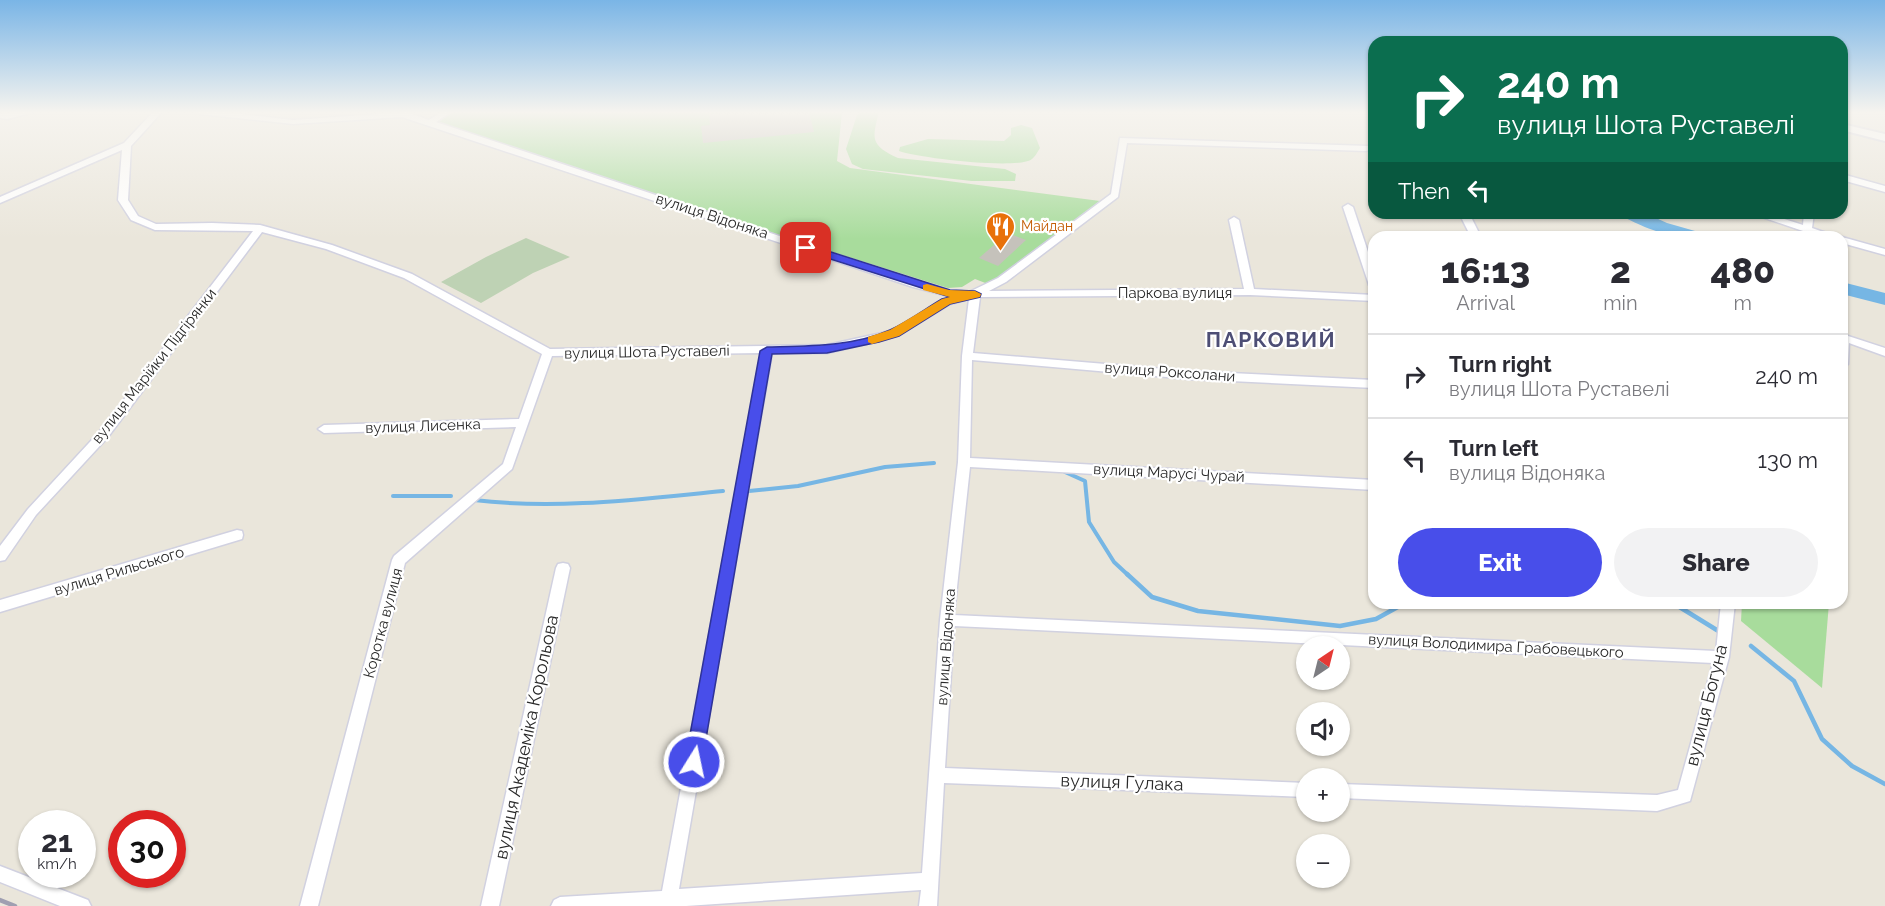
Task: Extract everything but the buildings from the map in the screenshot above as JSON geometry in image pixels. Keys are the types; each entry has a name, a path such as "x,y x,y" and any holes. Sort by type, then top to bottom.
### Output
{"street":[{"path":"0,200 106,154"},
{"name":"вулиця Шота Руставелі","path":"126,154 123,200 134,218 155,227 260,228 329,247 408,276 548,353 827,349 895,333 946,302 975,294"},
{"name":"вулиця Відоняка","path":"523,154 917,285 949,294 975,294 967,356 964,462 946,620 928,906"},
{"path":"975,294 1002,280 1115,195 1121,154"},
{"path":"1848,179 1885,189"},
{"path":"1348,207 1368,267"},
{"path":"1771,219 1802,231"},
{"path":"1234,220 1250,292"},
{"name":"вулиця Марійки Підгірянки","path":"0,556 32,512 104,434 260,228"},
{"path":"1848,242 1885,252"},
{"name":"Паркова вулиця","path":"975,294 1250,292 1368,298"},
{"path":"1848,339 1885,352"},
{"path":"669,899 767,351"},
{"name":"Коротка вулиця","path":"309,906 399,560 508,465 548,353"},
{"name":"вулиця Роксолани","path":"967,356 1189,375 1368,384"},
{"name":"вулиця Лисенка","path":"324,429 523,423"},
{"name":"вулиця Марусі Чурай","path":"964,462 1368,485"},
{"name":"вулиця Рильського","path":"0,606 237,535"},
{"name":"вулиця Академіка Корольова","path":"490,906 563,568"},
{"name":"вулиця Богуна","path":"1350,791 1657,803 1684,796 1722,657 1727,609"},
{"name":"вулиця Володимира Грабовецького","path":"946,620 1722,657"},
{"name":"вулиця Гулака","path":"937,775 1296,789"},
{"path":"0,874 82,906"},
{"path":"560,906 930,881"}],"green space":[{"path":"534,154 838,154 837,161 850,168 1100,201 1002,278 988,284 975,279 962,287 948,288 781,236"},
{"path":"848,154 891,154 898,158 1005,169 1016,174 1015,181 972,181 863,169 852,164"},
{"path":"911,154 1036,154 1033,158 1023,162 1008,163 968,162"},
{"path":"526,238 570,257 533,273 481,303 441,282 486,257"},
{"path":"1742,609 1829,609 1822,688 1741,621"}],"waterway":[{"path":"1643,219 1674,231"},
{"path":"1848,290 1885,299"},
{"path":"749,491 798,486 885,467 934,463"},
{"path":"1065,472 1085,481 1089,522 1114,562 1128,575"},
{"path":"474,500 568,504 723,491"},
{"path":"393,496 451,496"},
{"path":"1127,574 1152,597 1198,611 1340,626 1376,619 1394,609"},
{"path":"1683,609 1720,632"},
{"path":"1751,646 1794,681 1822,739 1852,766 1885,784"}],"railway":[{"path":"0,900 15,906"}],"slow traffic":[{"path":"872,340 895,333 946,302 975,294 949,294 927,288"}],"place":[{"name":"Майдан","path":"1000,252"}],"district":[{"name":"ПАРКОВИЙ","path":"1271,339"}],"route":[{"path":"694,762 767,351 827,349 874,339 895,333 946,302 975,294 949,294 806,248"}]}
